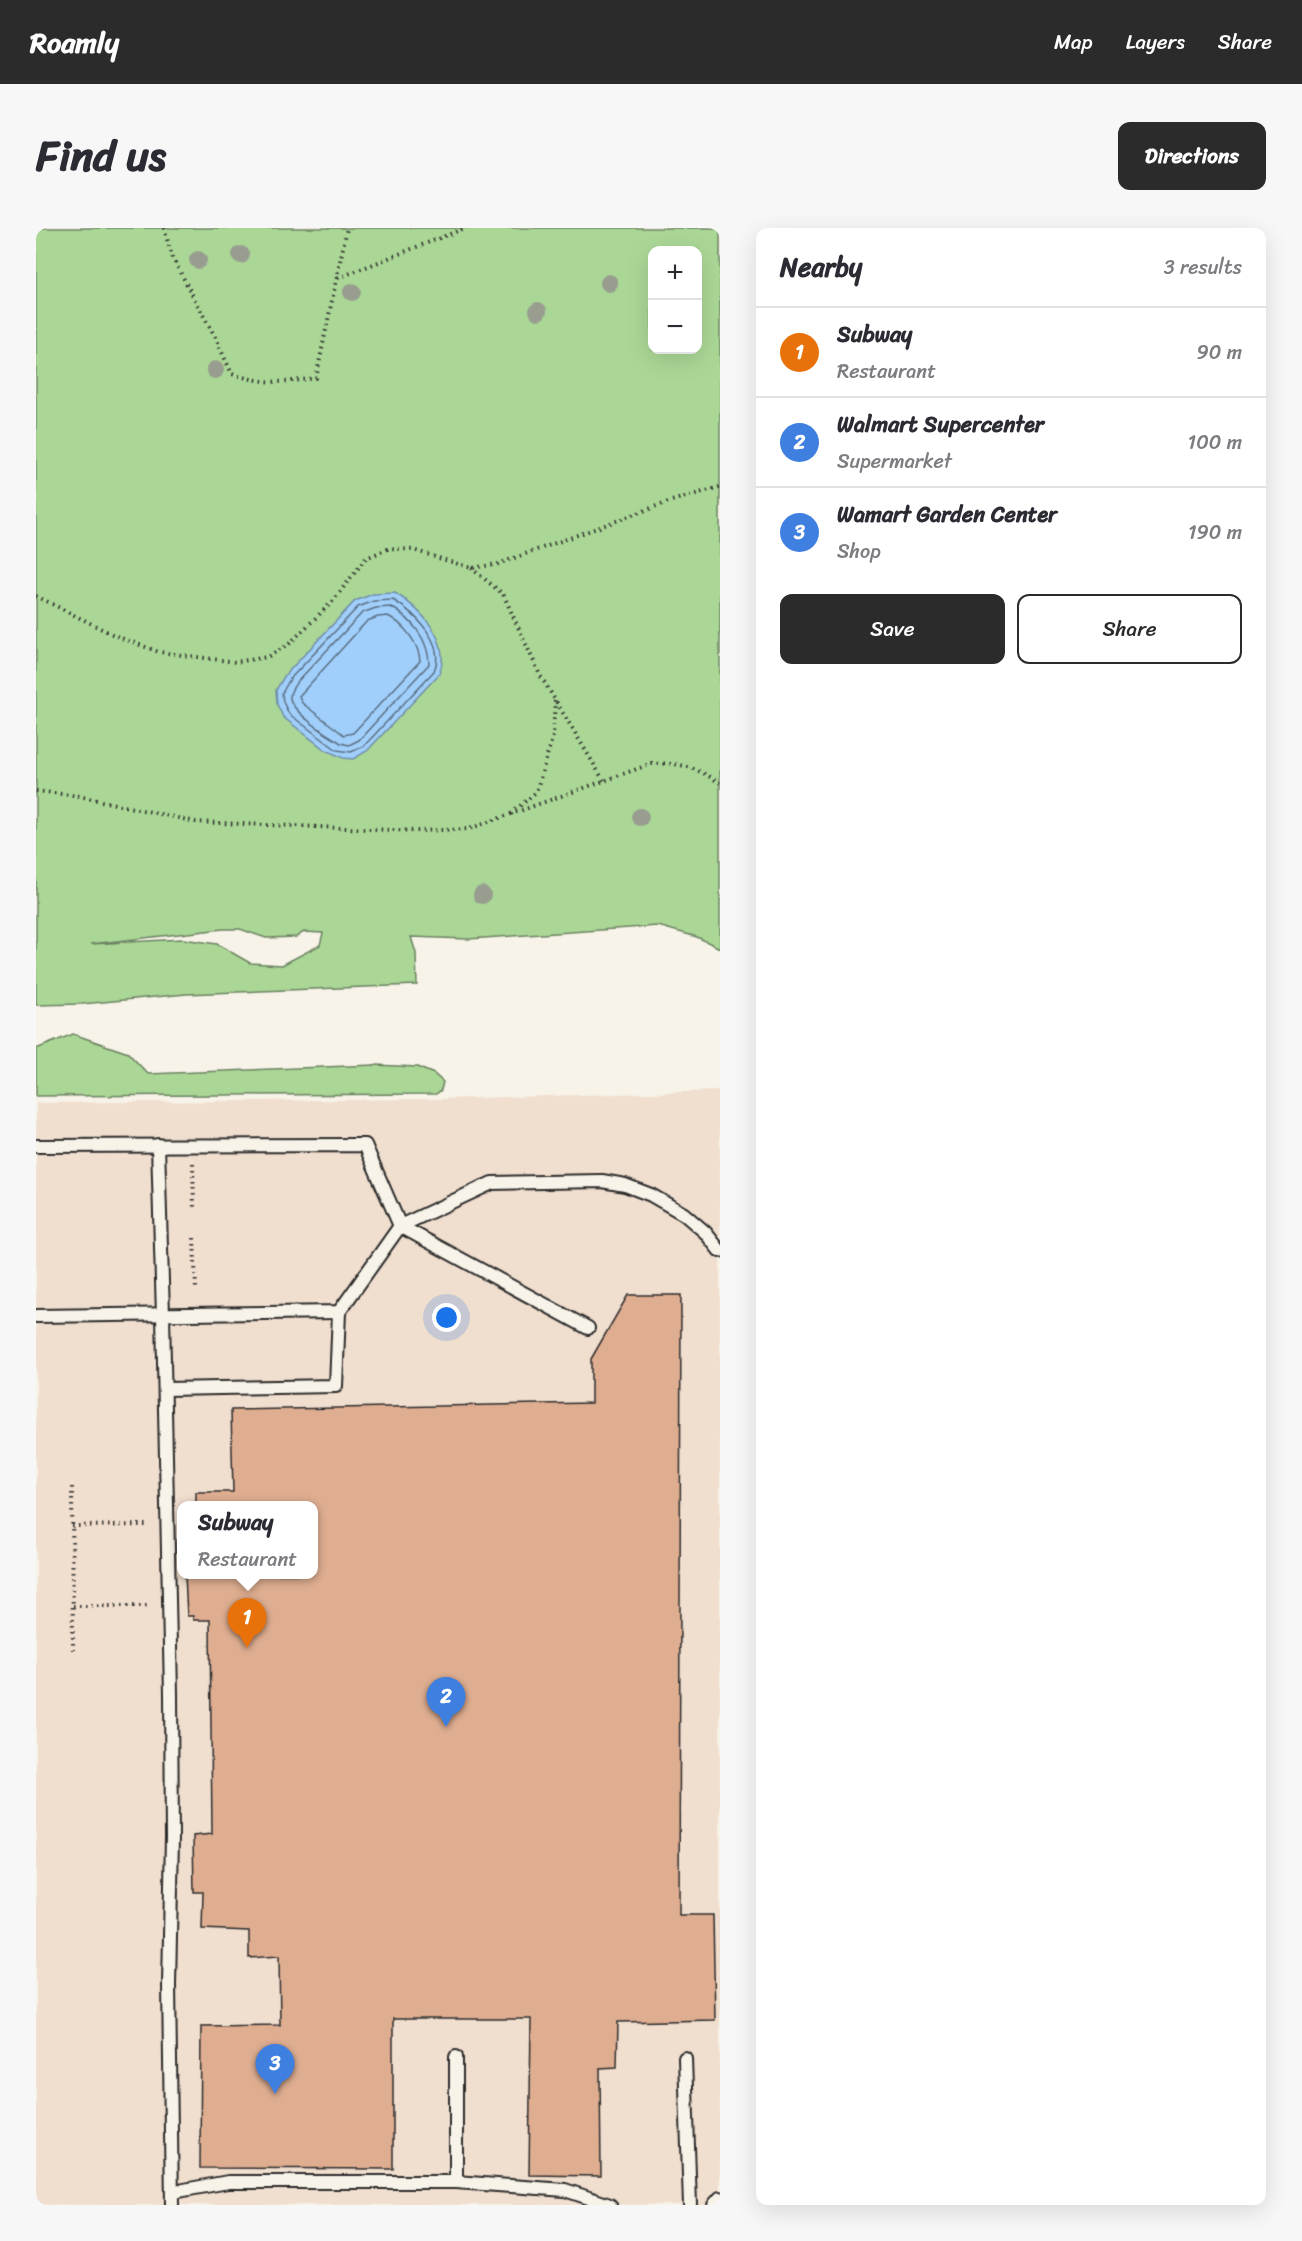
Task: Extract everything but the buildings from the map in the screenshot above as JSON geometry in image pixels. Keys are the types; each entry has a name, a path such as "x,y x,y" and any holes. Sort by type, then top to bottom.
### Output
{"lane":[{"path":"158,1145 164,1315 172,1816 169,1985 173,2199 228,2182 456,2182 565,2190 610,2205"},
{"path":"36,1146 365,1145 400,1226 588,1328"},
{"path":"165,1389 336,1386 339,1312 400,1226 492,1183 602,1181 626,1185 684,1214 705,1232 720,1251"},
{"path":"36,1316 339,1312"},
{"path":"456,2057 456,2182"},
{"path":"685,2058 690,2205"},
{"path":"714,2205 720,2198"}],"path":[{"path":"164,228 172,257 232,374 253,380 279,383 316,378 347,228"},
{"path":"337,279 465,228"},
{"path":"471,568 498,564 668,502 720,487"},
{"path":"36,596 116,636 159,652 236,662 267,657 288,645 332,602 366,558 390,548 412,550 471,568 503,594 540,675 604,781"},
{"path":"508,816 536,792 553,736 555,699"},
{"path":"36,791 79,796 196,822 417,831 469,829 651,764 672,762 698,769 720,783"},
{"path":"193,1160 194,1209"},
{"path":"194,1238 196,1289"},
{"path":"72,1487 73,1650"},
{"path":"72,1526 146,1525"},
{"path":"73,1606 147,1606"}],"shaded area":[{"path":"720,1091 720,2205 36,2205 36,1103 437,1099"}],"green space":[{"path":"36,228 720,228 720,948 697,937 658,926 468,939 411,937 416,953 417,985 186,994 82,1004 36,1005","holes":["240,929 266,938 296,937 304,932 323,933 320,945 282,965 250,963 217,944 183,939 91,944"]},
{"path":"73,1034 128,1053 148,1074 375,1065 417,1067 434,1074 443,1082 441,1090 436,1094 36,1096 36,1049"}],"water":[{"path":"395,593 424,617 438,638 442,662 439,674 367,751 353,759 343,758 324,749 283,717 277,704 276,690 285,675 355,601 373,594"}],"place":[{"name":"Subway","path":"247,1648"},
{"name":"Walmart Supercenter","path":"446,1727"},
{"name":"Wamart Garden Center","path":"275,2094"}]}
